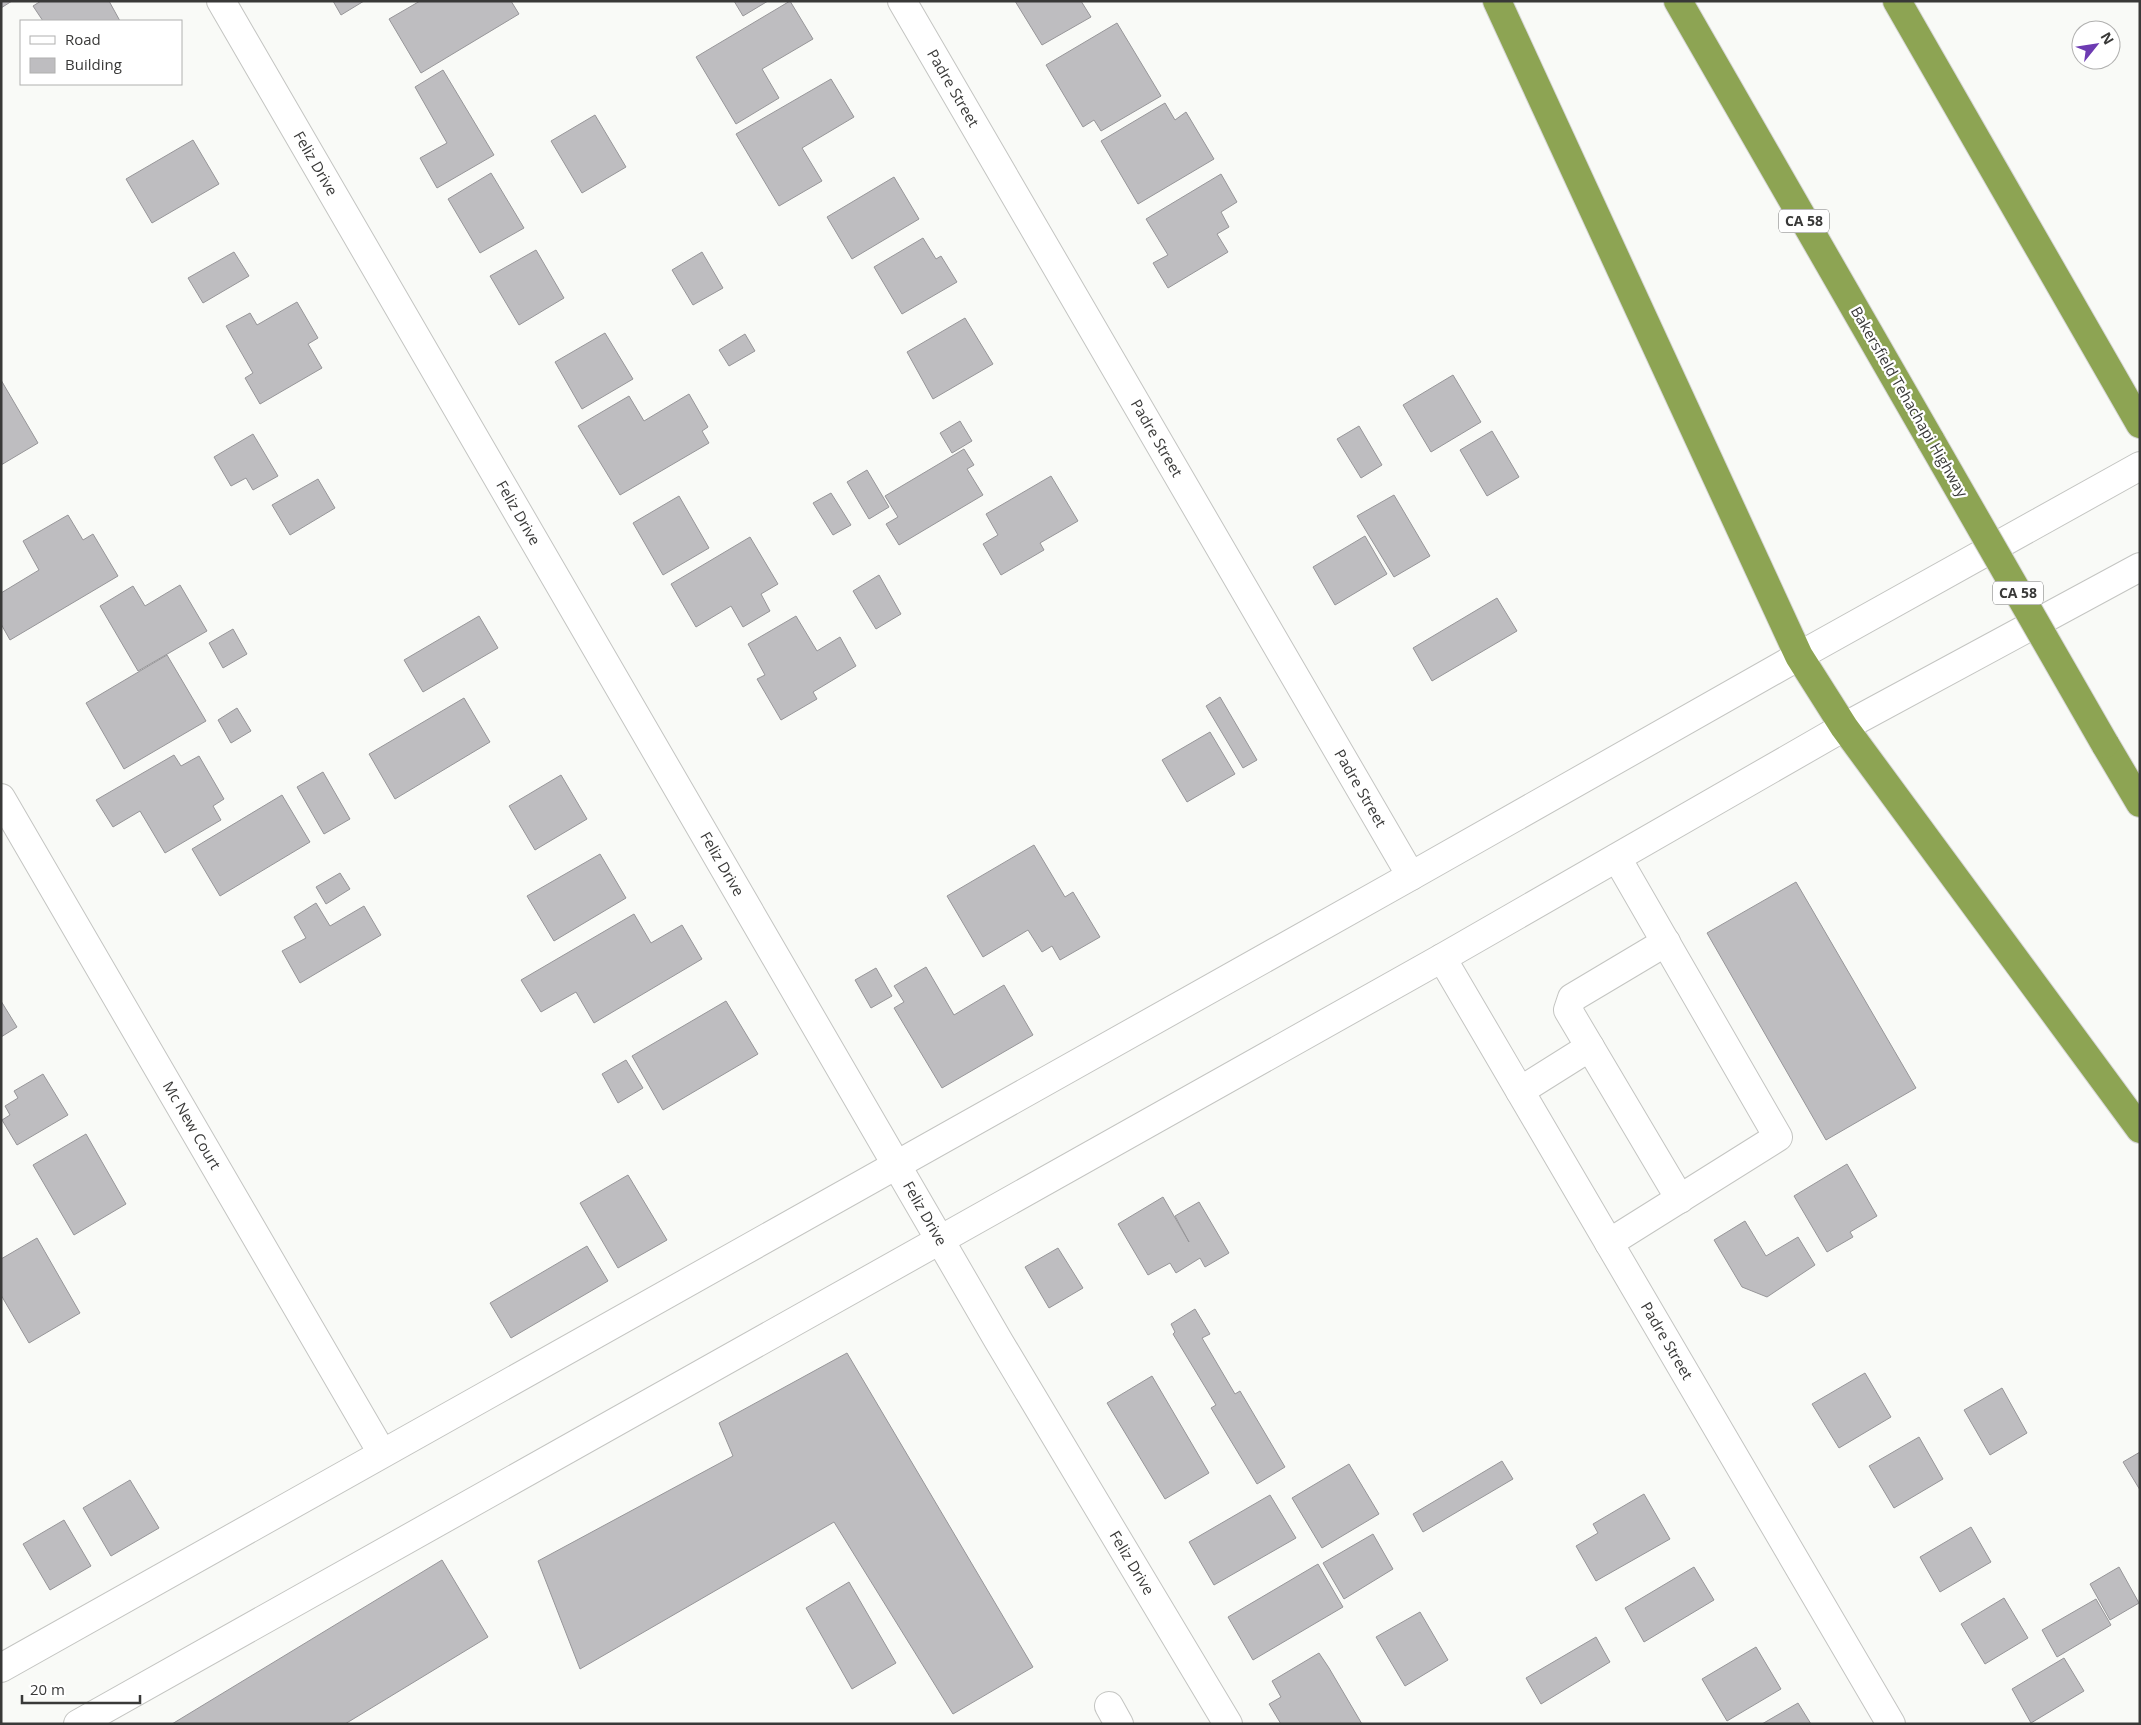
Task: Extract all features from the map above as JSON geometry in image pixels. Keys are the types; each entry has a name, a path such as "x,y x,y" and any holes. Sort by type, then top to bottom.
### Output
{"highway":[{"path":"1497,1 1799,656 1844,727 2140,1128"},
{"name":"Bakersfield Tehachapi Highway","path":"1678,1 2140,803"},
{"path":"1897,1 2090,340 2140,424"}],"street":[{"name":"Feliz Drive","path":"220,1 998,1340 1228,1724"},
{"name":"Padre Street","path":"902,1 1411,876"},
{"path":"1,1668 2140,466"},
{"path":"78,1724 1442,958 1844,727 2140,567"},
{"name":"Mc New Court","path":"1,798 382,1453"},
{"path":"1609,1243 1778,1137 1617,858"},
{"path":"1666,942 1572,998 1568,1010 1680,1199"},
{"name":"Padre Street","path":"1442,958 1891,1724"},
{"path":"1520,1091 1590,1047"},
{"path":"1,1678 58,1636"}],"building":[{"path":"1,1 12,1 1,8"},
{"path":"41,1 109,1 119,20 42,20 33,6"},
{"path":"333,1 364,1 341,15"},
{"path":"420,1 511,1 519,14 421,73 389,19"},
{"path":"734,1 768,1 743,16"},
{"path":"790,1 813,39 762,69 779,98 736,124 696,57"},
{"path":"1015,1 1081,1 1091,17 1042,45"},
{"path":"1117,23 1161,96 1101,131 1094,120 1083,127 1046,65"},
{"path":"443,70 494,155 437,188 420,158 447,143 415,87"},
{"path":"831,79 854,117 802,148 822,181 779,206 736,134"},
{"path":"1165,103 1175,120 1186,112 1214,159 1138,204 1101,141"},
{"path":"595,115 626,167 582,193 551,141"},
{"path":"193,140 219,184 152,223 126,179"},
{"path":"491,173 524,228 480,253 448,199"},
{"path":"1221,174 1237,202 1221,212 1229,227 1217,234 1228,252 1168,288 1153,263 1168,255 1146,219"},
{"path":"894,177 919,219 852,259 827,217"},
{"path":"923,238 936,259 941,256 957,282 902,314 874,267"},
{"path":"536,250 564,298 519,325 490,276"},
{"path":"234,252 249,276 203,303 188,278"},
{"path":"702,252 723,288 693,305 672,270"},
{"path":"297,302 318,338 308,344 322,368 260,404 245,378 253,373 226,326 250,313 257,325"},
{"path":"965,318 993,364 933,399 907,352"},
{"path":"605,333 633,379 582,409 555,362"},
{"path":"745,334 755,351 729,366 719,350"},
{"path":"1453,375 1481,422 1431,452 1403,405"},
{"path":"1,380 38,443 1,465"},
{"path":"689,394 708,427 702,431 709,443 620,495 578,426 629,396 644,421"},
{"path":"960,421 972,441 952,453 940,433"},
{"path":"1359,426 1382,465 1361,478 1337,439"},
{"path":"1492,431 1519,477 1487,496 1460,450"},
{"path":"253,434 278,476 253,490 246,478 231,486 214,457"},
{"path":"964,449 974,465 967,469 983,495 899,545 886,524 898,517 885,496"},
{"path":"867,470 889,507 869,519 847,482"},
{"path":"1051,476 1078,521 1040,543 1044,550 1001,575 983,544 998,535 986,514"},
{"path":"318,479 335,508 290,535 272,505"},
{"path":"831,493 851,525 833,535 813,503"},
{"path":"1394,495 1430,556 1394,577 1357,516"},
{"path":"679,496 709,548 663,575 633,523"},
{"path":"68,515 83,540 93,534 118,576 10,640 1,624 1,593 39,570 23,541"},
{"path":"1365,536 1387,574 1335,605 1313,567"},
{"path":"750,537 778,584 761,594 770,611 743,627 731,606 696,627 671,584"},
{"path":"879,575 901,614 876,629 853,591"},
{"path":"180,585 207,631 138,671 100,606 133,586 145,606"},
{"path":"1497,598 1517,631 1432,681 1413,648"},
{"path":"479,616 498,648 423,692 404,660"},
{"path":"796,616 817,651 840,637 856,666 813,692 817,699 781,720 757,679 765,675 748,644"},
{"path":"233,629 247,654 223,668 209,643"},
{"path":"167,655 206,721 124,769 86,703"},
{"path":"1220,697 1257,760 1243,768 1206,706"},
{"path":"464,698 490,742 395,799 369,754"},
{"path":"237,708 251,731 231,743 218,720"},
{"path":"1210,732 1235,774 1187,802 1162,760"},
{"path":"174,755 181,766 199,756 224,799 213,806 221,820 165,853 140,811 113,827 96,800"},
{"path":"323,772 350,819 324,834 297,787"},
{"path":"561,775 587,819 535,850 509,806"},
{"path":"282,795 310,842 220,896 192,849"},
{"path":"1034,845 1065,897 1073,892 1100,937 1060,960 1052,946 1042,952 1028,930 983,957 947,896"},
{"path":"600,854 626,898 554,941 527,896"},
{"path":"340,873 350,889 326,904 316,887"},
{"path":"1796,882 1916,1088 1826,1140 1707,933"},
{"path":"316,903 330,926 364,906 381,935 300,983 282,951 306,938 294,917"},
{"path":"634,914 651,943 682,925 702,959 594,1023 576,992 541,1012 521,980"},
{"path":"926,967 954,1015 1004,985 1033,1035 942,1088 894,1008 904,1002 894,986"},
{"path":"876,968 892,996 871,1008 855,980"},
{"path":"1,1001 17,1027 1,1037"},
{"path":"726,1001 758,1054 663,1110 632,1056"},
{"path":"626,1060 643,1088 618,1103 602,1074"},
{"path":"43,1074 68,1115 17,1145 2,1120 10,1115 5,1106 18,1098 14,1091"},
{"path":"86,1134 126,1204 74,1235 33,1165"},
{"path":"1847,1164 1877,1216 1850,1232 1853,1237 1827,1252 1794,1196"},
{"path":"628,1175 667,1240 618,1268 580,1203"},
{"path":"1163,1197 1189,1242 1175,1216 1199,1202 1229,1253 1205,1267 1200,1258 1176,1273 1170,1263 1148,1275 1118,1224"},
{"path":"1745,1221 1766,1256 1798,1237 1815,1265 1767,1297 1742,1287 1714,1240"},
{"path":"37,1238 80,1313 29,1343 1,1295 1,1259"},
{"path":"587,1246 608,1281 511,1338 490,1303"},
{"path":"1058,1248 1083,1288 1049,1308 1025,1267"},
{"path":"1195,1309 1210,1334 1202,1338 1235,1394 1240,1391 1285,1467 1257,1484 1211,1408 1216,1405 1173,1334 1175,1332 1171,1324"},
{"path":"847,1353 1033,1667 953,1714 834,1522 580,1669 538,1561 733,1456 719,1423"},
{"path":"1865,1373 1891,1417 1839,1448 1812,1404"},
{"path":"1152,1376 1209,1473 1165,1499 1107,1403"},
{"path":"2002,1388 2027,1433 1990,1455 1964,1410"},
{"path":"1919,1437 1943,1479 1894,1508 1869,1466"},
{"path":"2140,1452 2140,1490 2123,1462"},
{"path":"1502,1461 1513,1479 1423,1532 1413,1514"},
{"path":"1349,1464 1379,1514 1322,1548 1292,1498"},
{"path":"130,1480 159,1528 111,1556 83,1508"},
{"path":"1644,1494 1670,1539 1596,1581 1576,1546 1598,1533 1593,1524"},
{"path":"1270,1495 1296,1538 1214,1585 1189,1542"},
{"path":"64,1520 91,1566 50,1590 23,1544"},
{"path":"1971,1527 1991,1562 1940,1592 1920,1557"},
{"path":"1373,1534 1393,1569 1344,1599 1323,1563"},
{"path":"442,1560 488,1637 345,1724 172,1724"},
{"path":"1318,1564 1343,1607 1253,1660 1228,1617"},
{"path":"1694,1567 1714,1600 1644,1642 1625,1608"},
{"path":"2119,1567 2139,1603 2110,1620 2090,1584"},
{"path":"849,1582 896,1663 852,1689 806,1608"},
{"path":"2004,1598 2028,1638 1985,1664 1961,1624"},
{"path":"2096,1599 2111,1625 2057,1657 2042,1630"},
{"path":"1420,1612 1448,1660 1405,1686 1376,1637"},
{"path":"1596,1637 1610,1662 1541,1704 1526,1678"},
{"path":"1756,1647 1781,1689 1727,1721 1702,1679"},
{"path":"1319,1653 1362,1724 1281,1724 1269,1704 1281,1697 1272,1681"},
{"path":"2064,1658 2084,1691 2031,1723 2012,1689"},
{"path":"1798,1703 1811,1724 1762,1724"}]}
